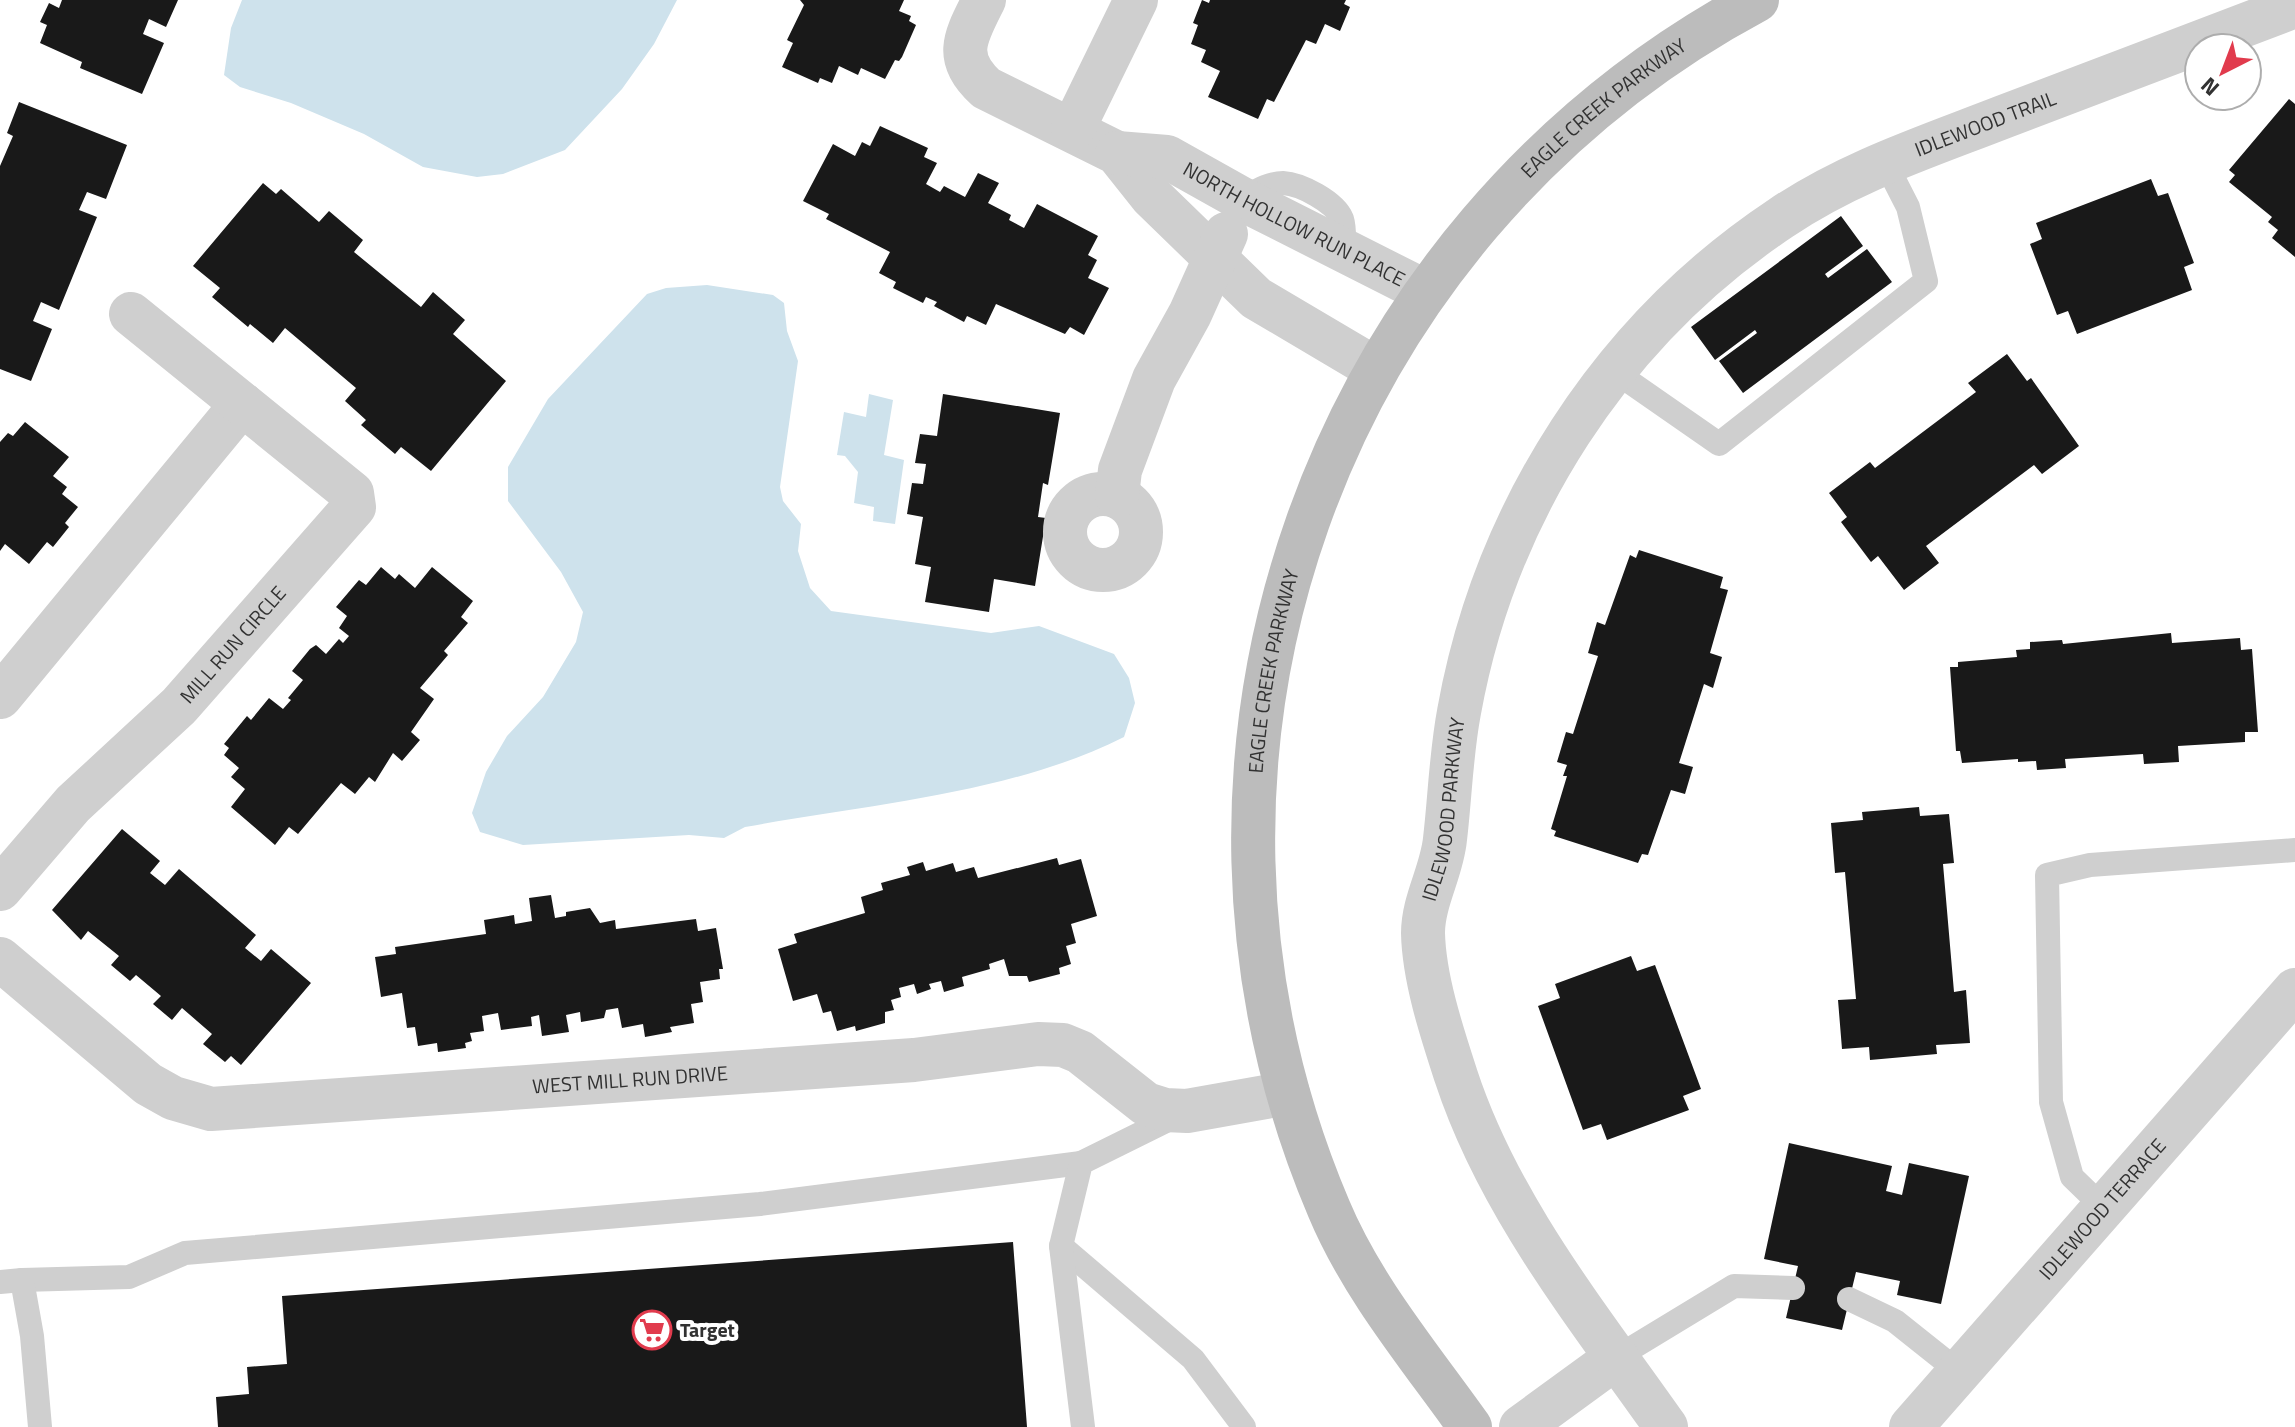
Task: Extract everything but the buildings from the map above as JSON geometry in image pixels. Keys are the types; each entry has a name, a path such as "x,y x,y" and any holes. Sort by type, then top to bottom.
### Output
{"street":[{"name":"NORTH HOLLOW RUN PLACE","path":"984,0 968,34 964,59 971,73 986,88 1117,153 1152,197 1256,298 1376,369"},
{"path":"1073,129 1136,0"},
{"name":"EAGLE CREEK PARKWAY","path":"1470,1427 1340,1233 1305,1149 1288,1093 1263,972 1255,912 1252,820 1267,669 1296,551 1334,452 1376,369 1426,292 1489,209 1575,125 1672,50 1757,0"},
{"name":"IDLEWOOD TRAIL","path":"1698,282 1782,217 1862,171 2295,6"},
{"name":"NORTH HOLLOW RUN PLACE","path":"1117,153 1167,157 1242,199 1426,292"},
{"path":"1117,496 1120,470 1154,379 1242,199"},
{"name":"IDLEWOOD PARKWAY","path":"1617,1357 1525,1224 1484,1146 1456,1075 1429,970 1423,931 1445,845 1459,711 1487,603 1507,548 1564,440 1614,371 1698,282"},
{"name":"MILL RUN CIRCLE","path":"0,889 73,804 179,706 354,507 352,493 131,314"},
{"path":"0,697 242,404"},
{"name":"WEST MILL RUN DRIVE","path":"0,959 148,1084 196,1107 234,1110 851,1065 967,1055 1038,1044 1063,1045 1080,1052 1146,1104 1165,1110 1187,1111 1288,1093"},
{"name":"IDLEWOOD TERRACE","path":"1911,1427 2295,990"},
{"path":"1521,1427 1617,1357 1666,1427"}],"lane":[{"path":"1614,371 1719,444 1926,281 1908,207 1885,162"},
{"path":"2104,1208 2072,1177 2051,1102 2047,875 2090,865 2295,850"},
{"path":"40,1427 11,1281 129,1277 185,1253 760,1204 1081,1163 1187,1111"},
{"path":"1081,1163 1061,1246 1083,1427"},
{"path":"1061,1246 1193,1359 1244,1427"},
{"path":"1617,1357 1734,1286 1793,1288"},
{"path":"1849,1299 1895,1321 1959,1372"}],"water":[{"path":"242,0 677,0 654,44 622,89 565,150 503,174 477,177 423,167 364,134 291,103 240,87 224,75 231,28"},
{"path":"707,285 773,295 784,303 787,331 798,361 780,487 783,501 801,524 798,551 810,588 831,611 991,633 1039,626 1114,654 1129,678 1135,703 1124,737 1036,772 939,795 745,827 724,838 689,835 523,845 480,832 472,813 486,772 507,736 543,697 576,642 583,612 561,572 508,501 508,467 548,399 647,294 666,288"},
{"path":"869,394 893,400 884,455 904,460 895,524 873,521 874,507 854,503 858,472 845,456 837,455 844,412 866,417"}],"place":[{"name":"Target","path":"652,1330"}]}
